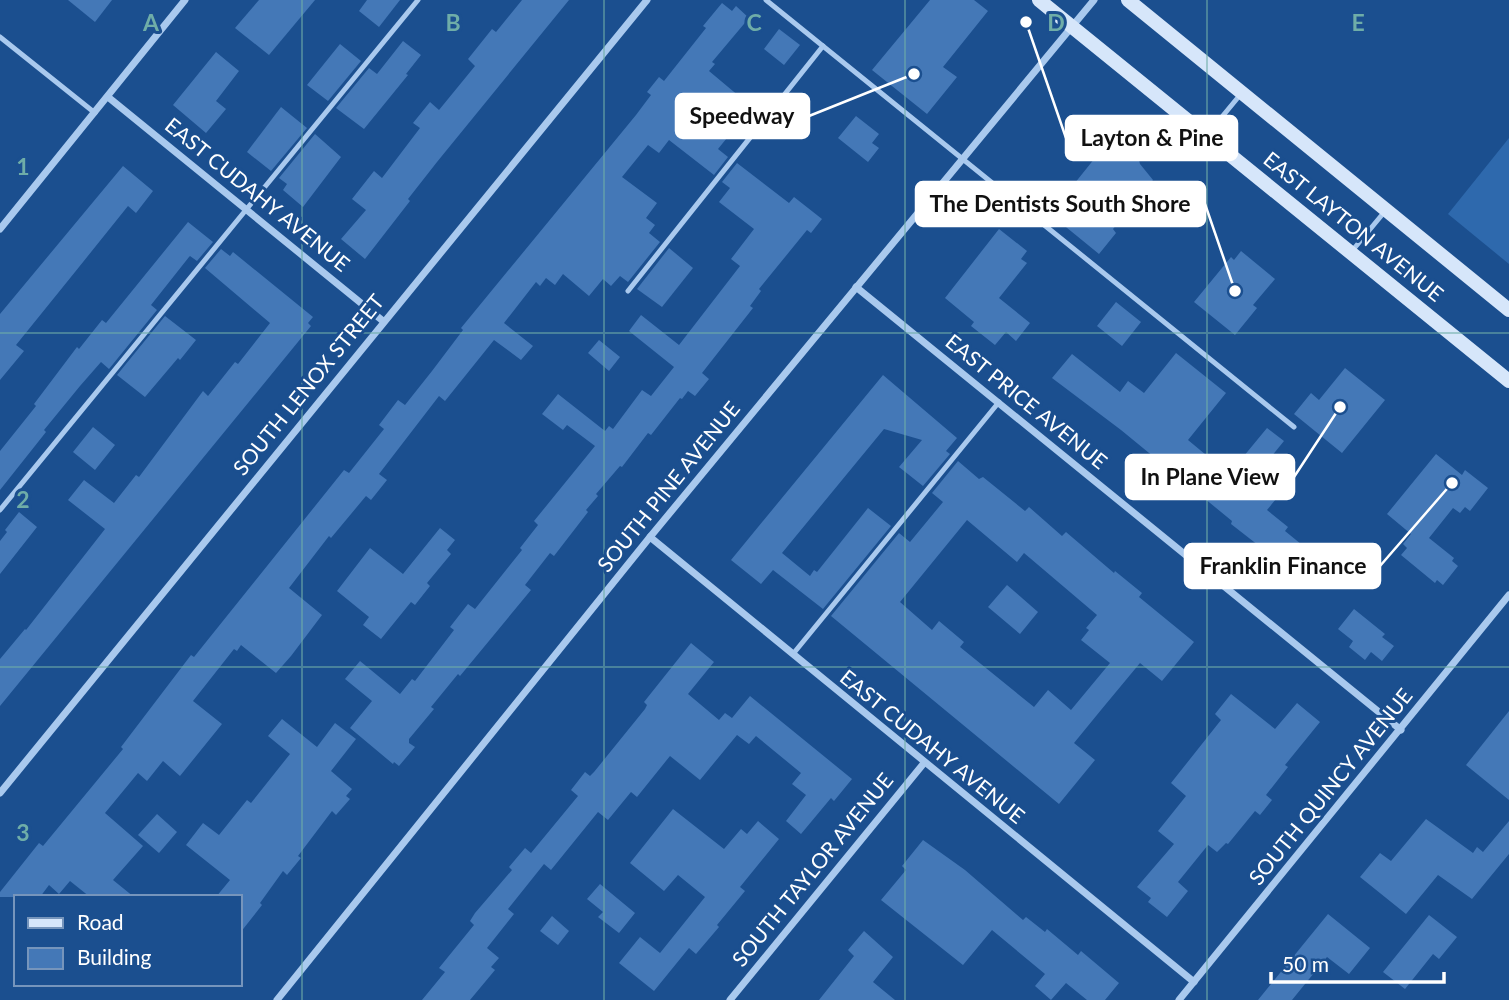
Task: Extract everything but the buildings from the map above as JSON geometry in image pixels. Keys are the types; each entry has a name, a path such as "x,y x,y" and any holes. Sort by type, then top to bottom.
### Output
{"main road":[{"name":"EAST LAYTON AVENUE","path":"1039,0 1509,381"},
{"name":"EAST LAYTON AVENUE","path":"1128,0 1509,310"}],"street":[{"path":"0,229 185,0"},
{"name":"SOUTH LENOX STREET","path":"0,793 647,0"},
{"name":"SOUTH PINE AVENUE","path":"277,1000 650,537 1094,0"},
{"name":"EAST CUDAHY AVENUE","path":"108,97 383,321"},
{"name":"EAST PRICE AVENUE","path":"856,287 1401,730"},
{"name":"EAST CUDAHY AVENUE","path":"650,537 1194,982"},
{"name":"SOUTH QUINCY AVENUE","path":"1179,1000 1509,596"},
{"name":"SOUTH TAYLOR AVENUE","path":"730,1000 924,763"}],"lane":[{"path":"0,510 418,0"},
{"path":"766,0 1294,428"},
{"path":"0,37 94,113"},
{"path":"628,291 823,46"},
{"path":"1207,135 1242,92"},
{"path":"1351,252 1386,210"},
{"path":"792,655 999,402"}],"shaded area":[{"path":"1509,138 1509,264 1448,214"}],"place":[{"name":"Layton & Pine","path":"1026,22"},
{"name":"Speedway","path":"914,74"},
{"name":"The Dentists South Shore","path":"1235,291"},
{"name":"In Plane View","path":"1340,407"},
{"name":"Franklin Finance","path":"1452,483"}]}
